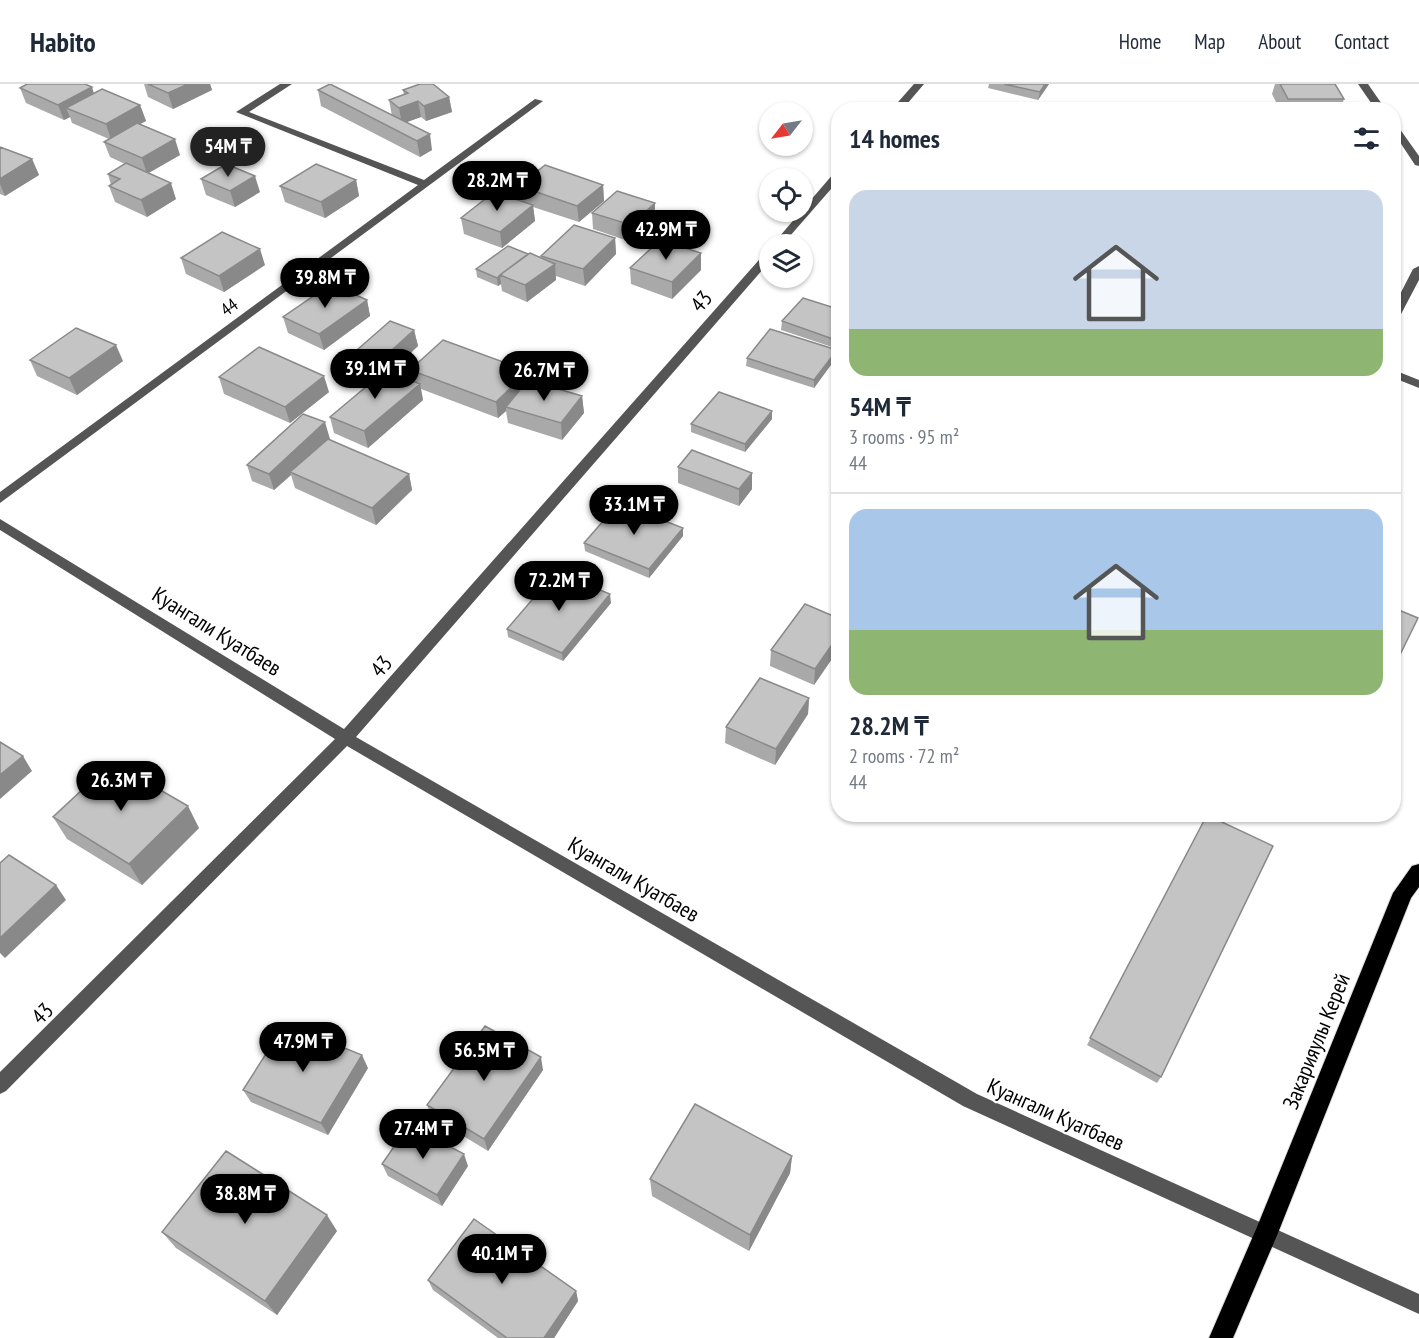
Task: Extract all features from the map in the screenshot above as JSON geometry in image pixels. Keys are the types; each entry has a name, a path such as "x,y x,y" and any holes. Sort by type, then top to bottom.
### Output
{"highway":[{"name":"Закарияулы Керей","path":"1221,1338 1266,1233 1403,893 1419,872"}],"street":[{"path":"287,84 242,112 424,184"},
{"path":"903,102 919,84"},
{"path":"1363,84 1375,102"},
{"name":"44","path":"0,499 538,101"},
{"path":"1401,138 1419,164"},
{"path":"787,234 831,183"},
{"name":"43","path":"0,1085 346,738 759,267"},
{"path":"1401,303 1419,269"},
{"path":"1401,377 1419,384"},
{"name":"Куангали Куатбаев","path":"0,524 346,738 970,1100 1419,1304"}],"building":[{"path":"27,84 85,84 92,87 58,105 20,88"},
{"path":"148,84 188,84 168,93"},
{"path":"330,84 430,134 417,141 318,90"},
{"path":"420,84 433,84 449,97 424,106 418,101 399,108 389,100 408,93 403,90"},
{"path":"1004,84 1045,84 1040,92"},
{"path":"1280,84 1335,84 1344,99 1288,99"},
{"path":"102,89 140,105 106,124 66,108"},
{"path":"137,123 175,139 142,158 104,142"},
{"path":"0,147 32,159 0,179"},
{"path":"126,163 171,183 141,200 109,186 120,179 108,174"},
{"path":"226,164 255,176 230,191 201,179"},
{"path":"316,164 356,180 321,202 280,186"},
{"path":"545,165 603,185 577,206 519,186"},
{"path":"617,191 655,203 631,225 592,213"},
{"path":"494,192 533,205 500,232 461,218"},
{"path":"574,225 615,238 583,269 541,256"},
{"path":"222,232 260,249 219,276 181,258"},
{"path":"660,240 701,253 672,282 630,268"},
{"path":"508,246 528,254 497,278 476,269"},
{"path":"530,253 555,264 525,285 500,275"},
{"path":"331,284 367,300 319,334 283,317"},
{"path":"803,298 831,307 831,338 782,321"},
{"path":"390,321 414,330 382,359 357,350"},
{"path":"76,328 116,345 69,378 30,360"},
{"path":"770,329 831,348 831,358 814,380 747,358"},
{"path":"443,340 528,371 496,402 410,370"},
{"path":"259,347 324,376 285,407 219,377"},
{"path":"386,370 420,384 364,431 330,417"},
{"path":"528,380 582,396 561,423 506,407"},
{"path":"719,392 772,411 745,444 691,424"},
{"path":"303,414 325,422 269,474 247,465"},
{"path":"328,439 409,474 372,508 290,472"},
{"path":"692,450 752,473 739,489 678,467"},
{"path":"619,503 683,528 649,569 584,543"},
{"path":"556,572 610,594 562,653 507,629"},
{"path":"805,604 831,615 831,646 815,669 771,650"},
{"path":"1401,611 1418,618 1401,653"},
{"path":"760,678 809,698 776,749 726,727"},
{"path":"0,742 23,756 0,775"},
{"path":"112,762 188,806 129,864 53,817"},
{"path":"1203,822 1222,822 1273,846 1161,1077 1090,1038"},
{"path":"9,855 56,885 0,938 0,863"},
{"path":"285,1024 362,1055 321,1123 243,1090"},
{"path":"485,1026 541,1057 484,1139 427,1105"},
{"path":"695,1104 792,1156 750,1235 650,1179"},
{"path":"409,1125 464,1154 437,1195 382,1164"},
{"path":"226,1151 327,1215 265,1301 162,1232"},
{"path":"474,1219 576,1291 544,1338 507,1338 428,1280"}]}
